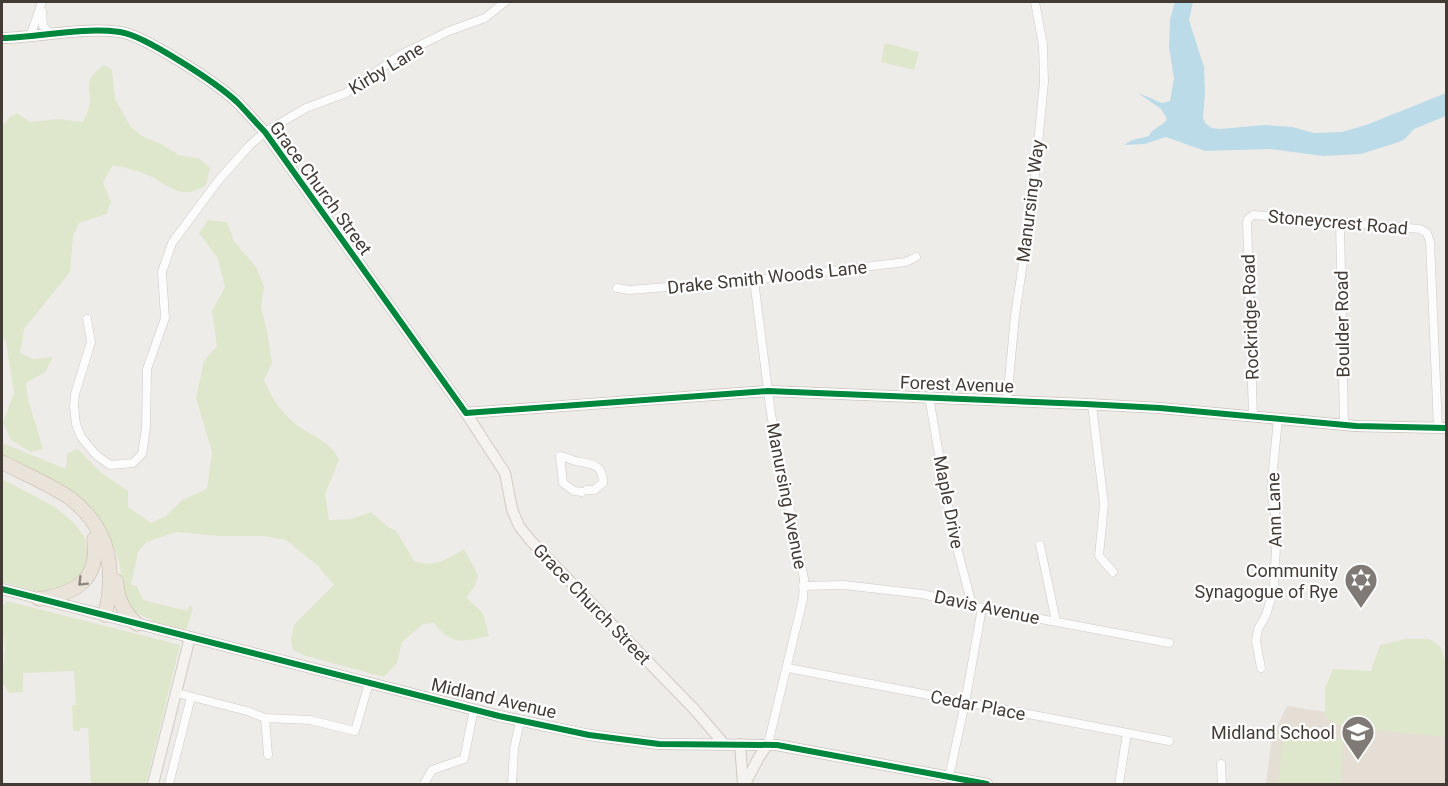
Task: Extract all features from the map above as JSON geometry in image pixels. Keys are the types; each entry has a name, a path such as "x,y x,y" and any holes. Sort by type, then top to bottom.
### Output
{"highway":[{"path":"2,462 70,499 84,512 108,556 111,574 110,594 100,614"},
{"path":"2,472 60,503 98,538 112,556 117,595 122,606 137,624"},
{"path":"39,599 63,595 85,580 95,558 98,538"}],"street":[{"path":"42,2 43,26 51,34"},
{"path":"30,37 42,2"},
{"name":"Kirby Lane","path":"87,319 91,342 75,394 76,423 81,436 96,455 110,465 133,463 142,454 145,440 147,369 165,318 162,272 172,243 218,181 250,145 265,132 306,108 346,93 400,55 449,31 480,21 505,2"},
{"name":"Manursing Way","path":"1007,401 1015,316 1033,196 1044,82 1043,45 1035,2"},
{"name":"Grace Church Street","path":"2,38 111,31 135,36 236,101 265,132 466,412 506,473 512,509 519,526 694,709 724,744"},
{"name":"Stoneycrest Road","path":"1248,219 1253,215 1419,229 1427,233 1430,242 1442,428"},
{"name":"Rockridge Road","path":"1248,219 1253,416"},
{"name":"Boulder Road","path":"1340,222 1344,425"},
{"name":"Drake Smith Woods Lane","path":"617,288 630,290 754,280 906,262 916,257"},
{"name":"Manursing Avenue","path":"754,280 768,391 801,562 803,586 803,599 788,668 768,744"},
{"name":"Forest Avenue","path":"466,412 768,391 1092,405 1344,425 1442,428"},
{"name":"Maple Drive","path":"929,397 952,529 972,605"},
{"path":"1092,405 1104,504 1099,556 1113,572"},
{"name":"Ann Lane","path":"1261,668 1256,641 1258,629 1266,615 1274,589 1277,525 1271,490 1278,419"},
{"path":"560,456 593,463 600,470 603,483 594,490 584,491 574,492 563,483 560,456"},
{"path":"1040,544 1056,621"},
{"name":"Davis Avenue","path":"803,586 844,585 894,590 1169,643"},
{"name":"Midland Avenue","path":"2,590 474,710 589,735 659,744 768,744 987,784"},
{"path":"949,777 982,608"},
{"path":"153,784 190,637"},
{"name":"Cedar Place","path":"788,668 1169,741"},
{"path":"177,693 266,718 310,720 356,731 369,683"},
{"path":"169,784 191,697"},
{"path":"424,784 432,770 464,759 474,710"},
{"path":"266,718 268,755"},
{"path":"512,784 514,749 520,721"},
{"path":"1119,784 1127,733"},
{"path":"740,744 744,784"},
{"path":"744,784 768,744"},
{"path":"1221,764 1222,784"}],"shaded area":[{"name":"Midland School","path":"1287,706 1446,731 1446,784 1266,784 1272,737"}],"green space":[{"path":"885,43 919,52 914,70 881,62"},
{"path":"104,65 112,70 115,99 130,126 142,136 179,155 200,159 210,168 206,185 197,190 183,192 146,174 113,165 103,182 111,202 106,214 79,223 73,236 70,272 24,329 20,353 33,359 53,357 45,372 26,383 28,399 43,449 31,452 11,440 3,423 14,393 6,342 2,336 2,127 10,117 17,113 30,122 58,119 83,122 89,108 90,81"},
{"path":"208,220 227,222 234,241 256,267 264,287 261,307 272,364 264,380 270,393 291,420 331,448 339,460 325,494 329,520 352,519 371,512 396,531 414,561 421,563 440,562 464,549 478,575 475,586 466,597 483,613 489,636 464,640 452,639 434,623 423,624 402,642 397,663 384,677 306,656 293,650 291,640 294,625 334,585 318,566 286,540 263,536 220,536 176,532 146,542 138,552 131,585 137,586 143,600 188,611 189,606 193,608 185,630 152,621 130,606 124,593 118,558 104,529 2,457 2,443 66,469 67,454 77,449 100,472 128,491 128,507 151,523 166,516 182,500 207,489 212,452 196,398 204,361 217,346 212,311 225,287 218,259 199,233"},
{"path":"2,479 55,507 75,524 85,538 89,555 84,574 75,584 42,593 2,582"},
{"path":"7,601 180,645 146,784 91,784 88,728 73,731 72,705 76,705 74,671 23,673 23,692 9,693 2,681 5,648 2,606"},
{"path":"1407,639 1429,639 1441,647 1446,667 1446,737 1342,727 1325,717 1325,688 1333,669 1371,671 1380,645"},
{"path":"1283,738 1343,739 1341,784 1278,784"}],"water":[{"path":"1175,2 1193,2 1189,20 1204,67 1203,118 1212,128 1264,125 1292,127 1314,133 1342,132 1366,125 1446,93 1446,116 1414,129 1399,142 1361,154 1323,156 1270,149 1205,151 1166,137 1145,144 1124,145 1132,140 1149,136 1167,119 1161,109 1138,93 1162,103 1170,101 1174,78 1169,47 1170,19"}],"cycle path":[{"path":"2,38 76,31 120,32 163,51 228,94 265,132 466,413 768,391 1160,408 1356,426 1446,428"},
{"path":"2,589 499,716 589,735 659,744 777,745 987,784"}],"place":[{"name":"Community Synagogue of Rye","path":"1361,609"},
{"name":"Midland School","path":"1358,761"}]}
